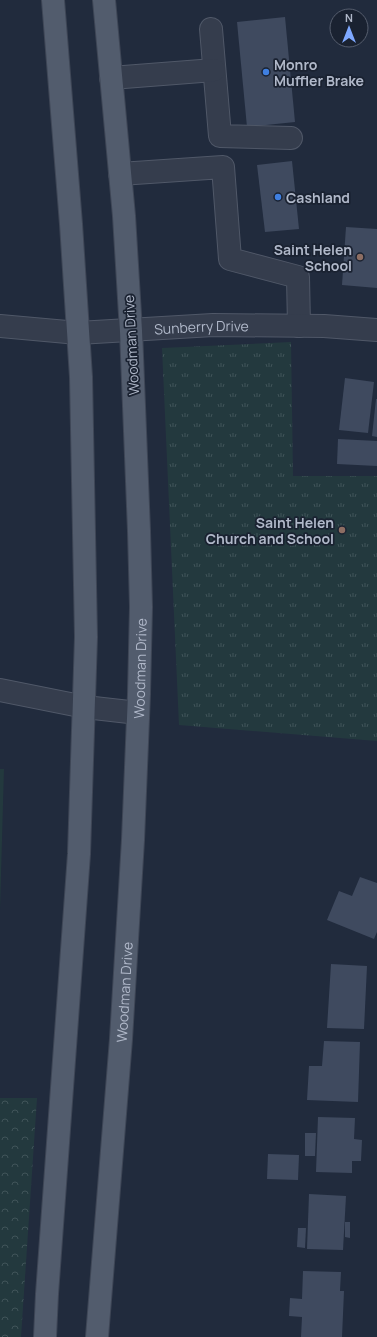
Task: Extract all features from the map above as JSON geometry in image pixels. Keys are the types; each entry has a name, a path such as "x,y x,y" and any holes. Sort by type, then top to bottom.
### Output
{"main road":[{"path":"45,1337 79,854 85,706 86,629 81,377 53,0"},
{"name":"Woodman Drive","path":"97,1337 121,1039 133,840 141,606 131,331 120,174 104,0"},
{"path":"107,34 109,0"}],"street":[{"path":"211,29 220,136 292,138"},
{"path":"111,78 214,70"},
{"path":"120,174 223,167 230,259 298,277 299,326"},
{"name":"Sunberry Drive","path":"0,326 78,333 213,325 324,326 377,330"},
{"path":"0,690 85,706 138,713"}],"green space":[{"path":"291,342 293,476 377,476 377,741 179,725 162,348"},
{"path":"0,769 4,769 0,911"},
{"path":"0,1098 37,1098 21,1337 0,1337"}],"building":[{"name":"Monro Muffler Brake","path":"285,17 295,122 247,127 237,22"},
{"name":"Cashland","path":"292,161 299,229 265,232 257,165"},
{"name":"Saint Helen School","path":"346,227 377,229 377,288 342,285"},
{"path":"345,378 374,382 368,433 339,430"},
{"path":"377,399 377,437 372,436"},
{"path":"338,439 377,441 377,466 337,464"},
{"path":"360,877 377,883 377,932 374,939 327,920 339,891 352,896"},
{"path":"331,964 367,966 364,1029 327,1028"},
{"path":"324,1041 360,1042 358,1102 307,1100 309,1066 322,1066"},
{"path":"318,1117 355,1118 354,1139 362,1140 361,1161 352,1161 352,1173 316,1172"},
{"path":"305,1133 316,1133 315,1156 305,1156"},
{"path":"268,1154 299,1155 298,1180 267,1179"},
{"path":"309,1194 346,1196 343,1250 307,1249"},
{"path":"345,1222 350,1222 350,1238 345,1237"},
{"path":"298,1228 306,1228 305,1248 297,1247"},
{"path":"303,1271 341,1272 340,1291 344,1291 342,1337 301,1337 302,1317 289,1316 290,1298 302,1299"}],"place":[{"name":"Monro Muffler Brake","path":"266,72"},
{"name":"Cashland","path":"278,197"},
{"name":"Saint Helen School","path":"360,257"},
{"name":"Saint Helen Church and School","path":"342,530"}]}
